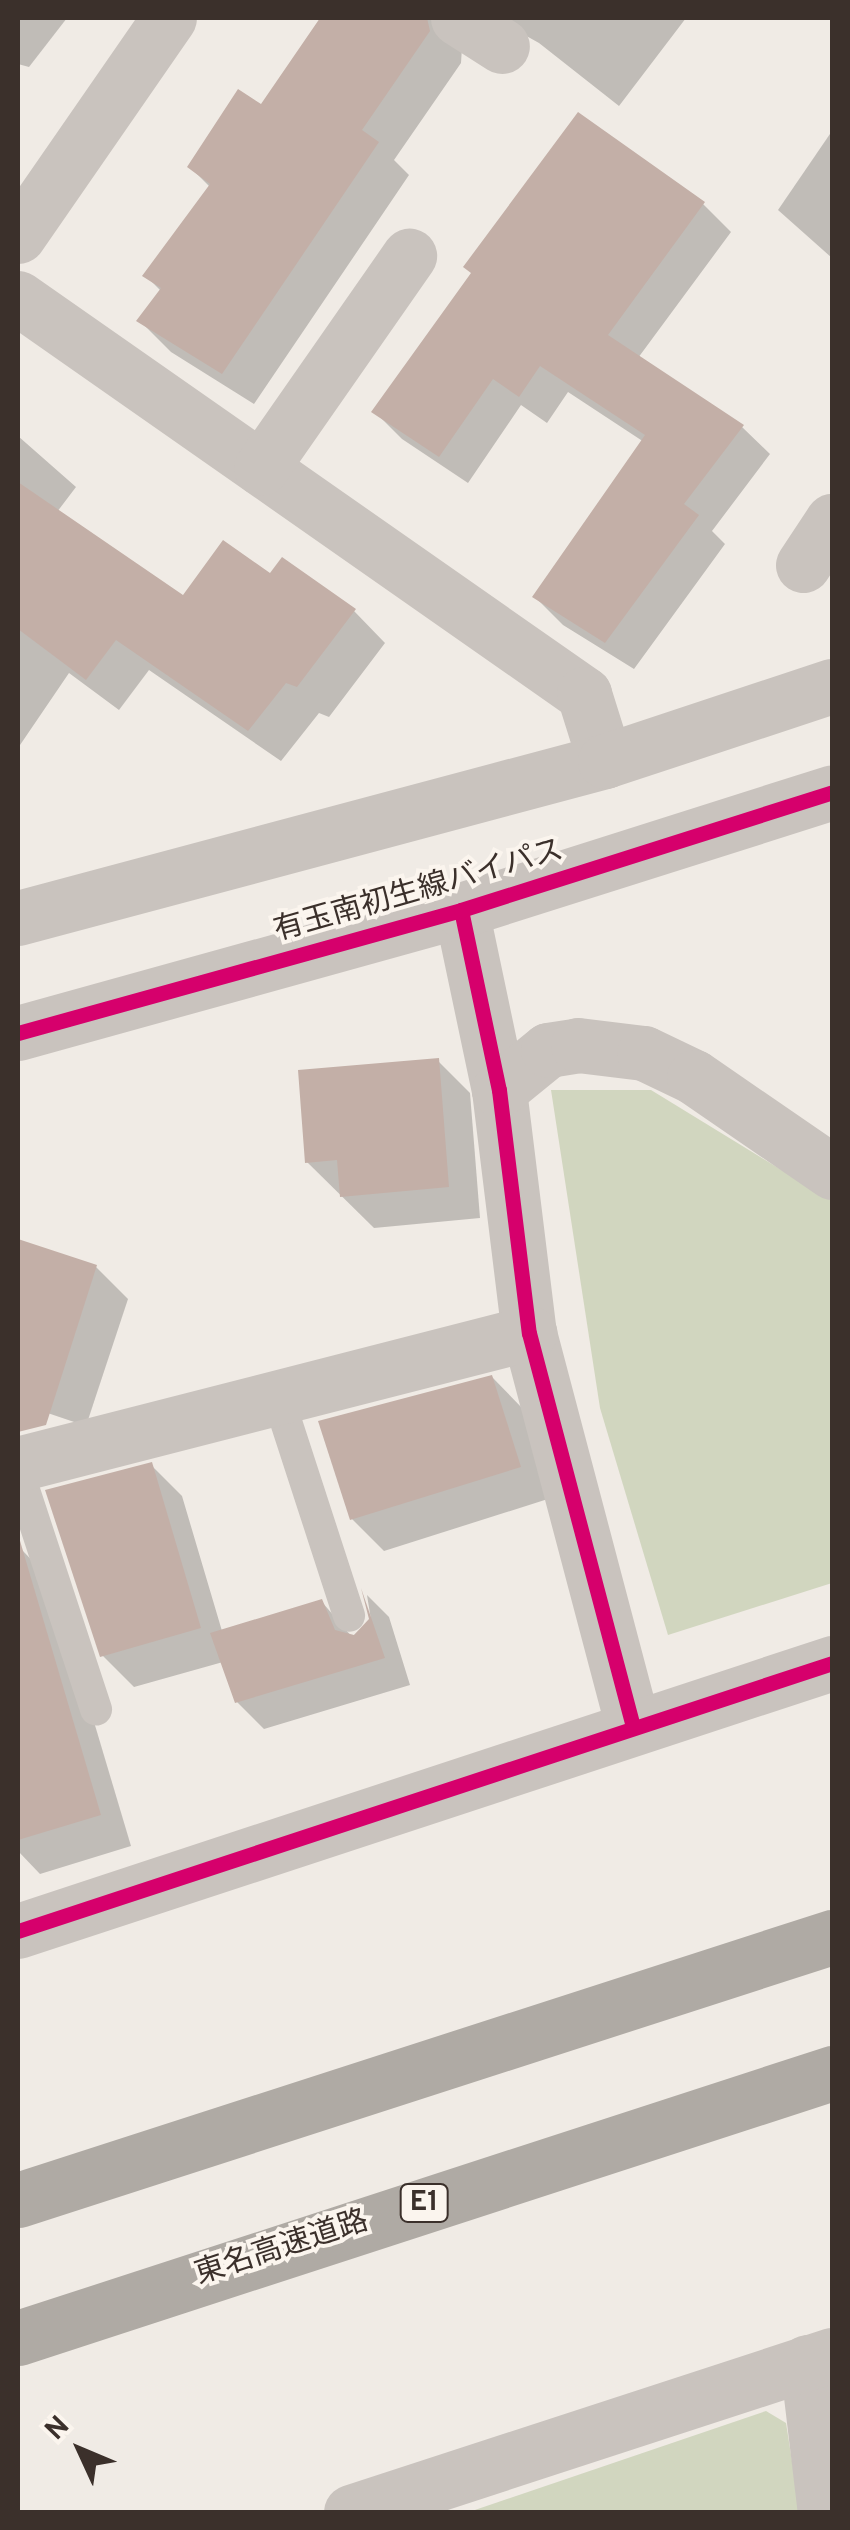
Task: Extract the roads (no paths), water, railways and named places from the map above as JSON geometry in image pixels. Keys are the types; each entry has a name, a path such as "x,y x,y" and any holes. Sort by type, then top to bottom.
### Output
{"highway":[{"path":"18,2200 832,1937"},
{"name":"東名高速道路","path":"18,2338 832,2073"}],"street":[{"path":"18,236 169,18"},
{"path":"261,468 409,256"},
{"path":"18,298 584,694 604,762"},
{"path":"18,918 604,762 832,686"},
{"name":"有玉南初生線バイパス","path":"18,1033 462,910 832,792"},
{"path":"462,910 499,1090 529,1333 633,1726"},
{"path":"499,1090 548,1050 578,1045 644,1052 694,1077 832,1172"},
{"path":"18,1464 529,1333"},
{"path":"18,1931 832,1663"},
{"path":"351,2512 820,2358 825,2512"}],"lane":[{"path":"278,1397 349,1616"},
{"path":"18,1472 96,1709"}]}
